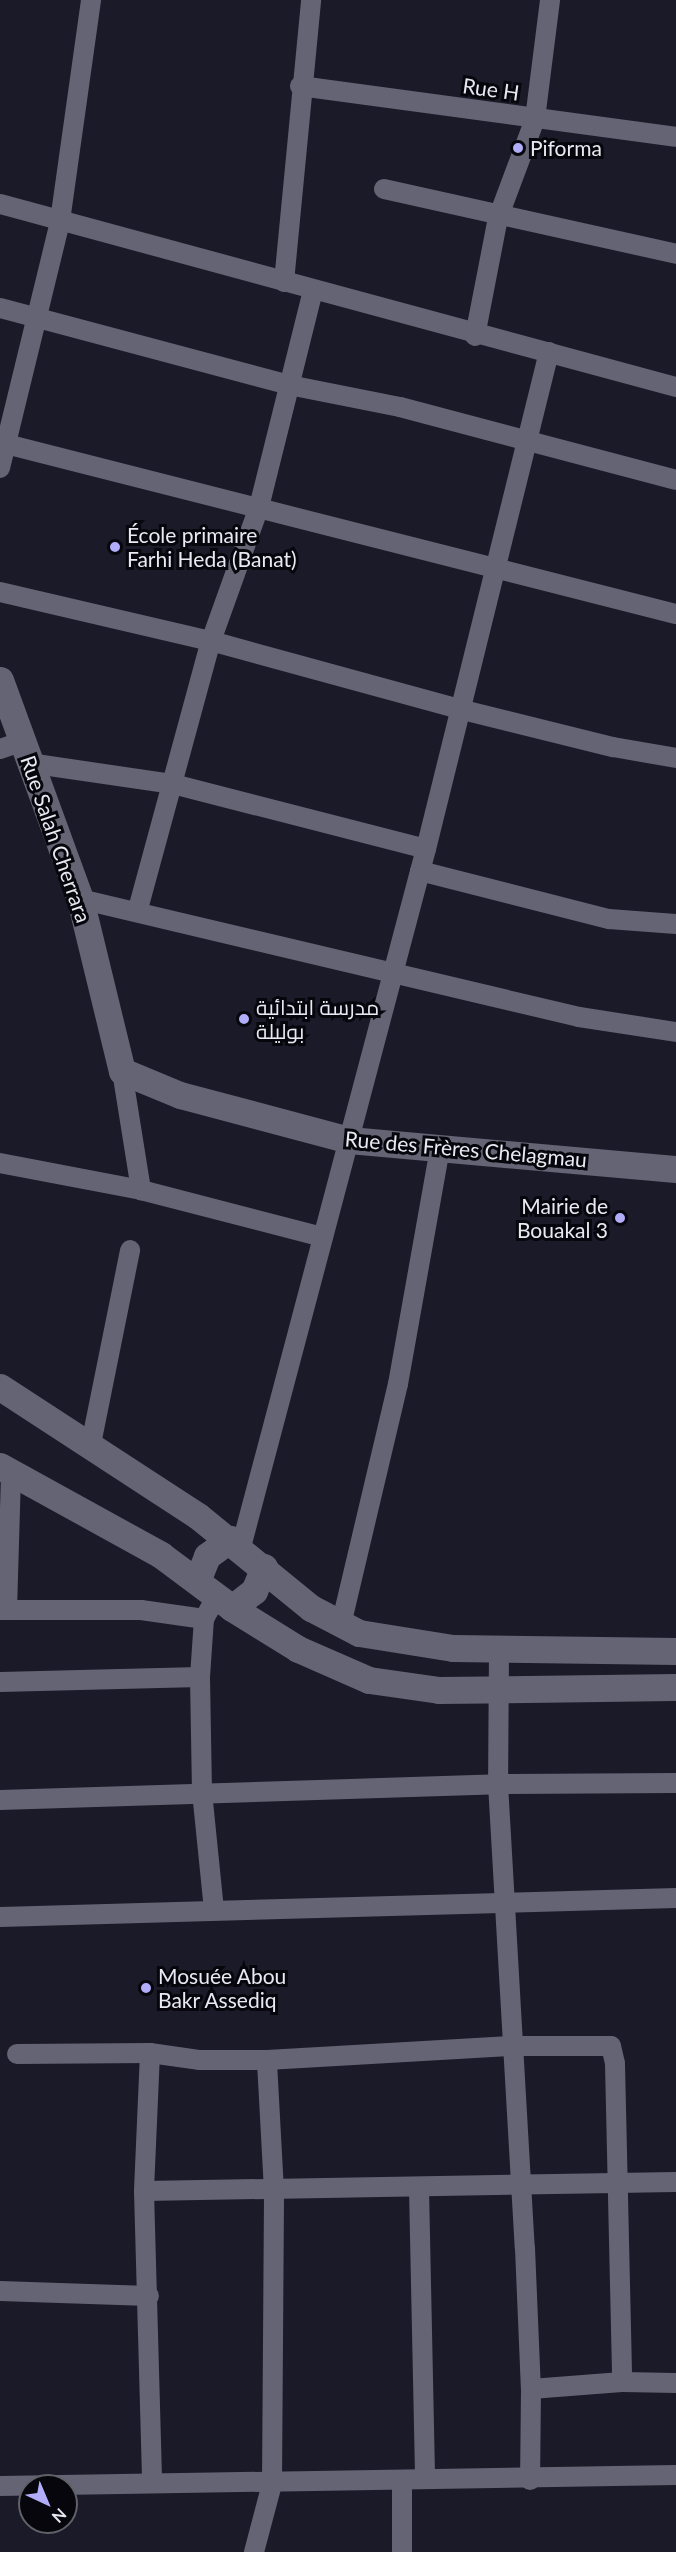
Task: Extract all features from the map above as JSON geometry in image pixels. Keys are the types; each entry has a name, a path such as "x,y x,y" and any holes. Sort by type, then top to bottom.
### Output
{"main road":[{"name":"Rue Salah Cherrara","path":"0,680 17,751 80,899 122,1071"},
{"name":"Rue des Frères Chelagmau","path":"122,1071 180,1095 349,1140 676,1169"},
{"path":"0,1387 90,1449 236,1543 311,1608 341,1625 388,1640 499,1650 676,1651"},
{"path":"5,1470 115,1528 212,1601 298,1649 369,1680 439,1690 676,1687"},
{"path":"212,1601 207,1556 236,1543"},
{"path":"212,1601 254,1591 264,1567"}],"street":[{"path":"0,468 60,221 91,0"},
{"path":"284,282 300,86 311,0"},
{"path":"476,336 498,218 535,119 550,0"},
{"name":"Rue H","path":"300,86 676,138"},
{"path":"384,189 498,218 676,254"},
{"path":"0,204 476,336 549,352 676,387"},
{"path":"138,909 211,641 259,507 313,291"},
{"path":"0,308 290,385 400,407 676,480"},
{"path":"236,1543 323,1237 394,972 549,352"},
{"path":"6,444 676,614"},
{"path":"0,592 211,641 459,709 676,758"},
{"path":"17,751 173,784 426,849"},
{"path":"420,871 609,919 676,924"},
{"path":"80,899 138,909 606,1023 676,1032"},
{"path":"122,1071 141,1190"},
{"path":"341,1625 399,1383 440,1149"},
{"path":"0,1163 141,1190 323,1237"},
{"path":"90,1449 130,1250"},
{"path":"5,1470 4,1610 141,1610 212,1601 200,1677 202,1792 214,1910"},
{"path":"499,1650 498,1784 531,2389 530,2480"},
{"path":"0,1682 200,1677"},
{"path":"0,1800 498,1784 676,1783"},
{"path":"0,1917 505,1901 676,1898"},
{"path":"17,2054 150,2053 182,2059 267,2060 513,2046 611,2046 615,2064 615,2182 622,2382"},
{"path":"150,2053 144,2191 149,2296 152,2481"},
{"path":"254,2552 272,2484 274,2191 267,2060"},
{"path":"144,2191 274,2191 520,2183 676,2182"},
{"path":"419,2188 425,2480"},
{"path":"0,2291 149,2296"},
{"path":"531,2389 622,2382 676,2383"},
{"path":"0,2486 152,2481 272,2484 530,2480 676,2475"},
{"path":"402,2482 402,2552"}],"place":[{"name":"Piforma","path":"518,148"},
{"name":"École primaire Farhi Heda (Banat)","path":"115,547"},
{"name":"مدرسة ابتدائية بوليلة","path":"244,1019"},
{"name":"Mairie de Bouakal 3","path":"620,1218"},
{"name":"Mosuée Abou Bakr Assediq","path":"146,1988"}]}
